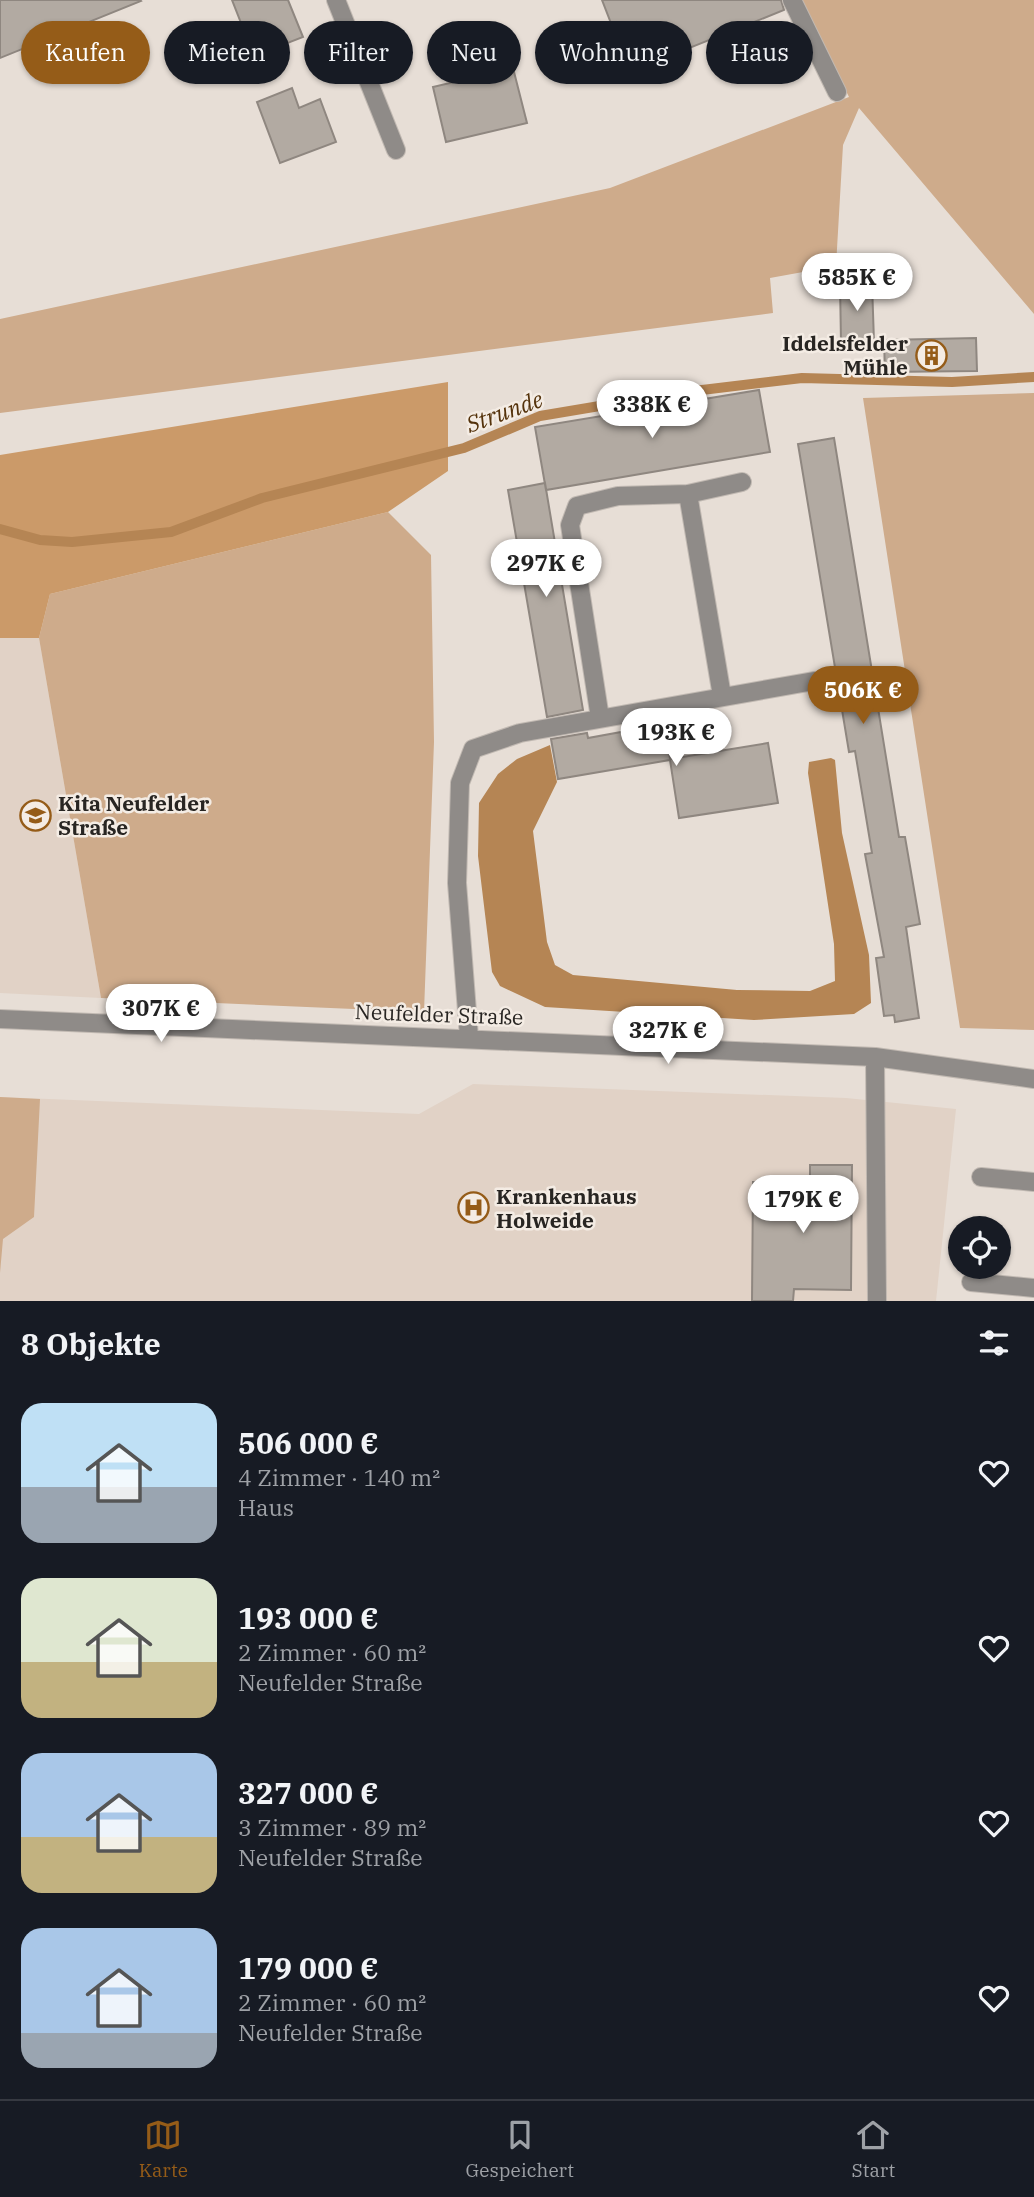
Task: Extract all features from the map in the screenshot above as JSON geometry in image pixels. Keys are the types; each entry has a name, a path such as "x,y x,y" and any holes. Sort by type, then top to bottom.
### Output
{"street":[{"path":"336,0 396,150"},
{"path":"792,0 837,92"},
{"path":"600,718 570,525 577,506 618,496 688,494 742,482"},
{"path":"688,494 722,696"},
{"path":"469,1037 457,883 460,783 473,749 520,733 814,681"},
{"name":"Neufelder Straße","path":"0,1019 469,1037 875,1057 1034,1079"},
{"path":"875,1057 877,1301"},
{"path":"981,1177 1034,1182"},
{"path":"971,1282 1034,1288"}],"shaded area":[{"path":"801,0 1034,0 1034,314 859,108 843,145 836,266 770,278 773,313 0,413 0,319 610,188 849,97"},
{"path":"448,382 448,471 388,512 50,594 39,638 0,638 0,455"},
{"path":"1034,393 1034,1030 960,1028 863,398"},
{"path":"388,512 431,555 434,742 424,1012 101,998 39,638 50,594"},
{"name":"Kita Neufelder Straße","path":"0,638 39,638 101,998 0,993"},
{"path":"550,745 557,782 533,831 547,942 555,965 573,975 737,990 810,991 835,981 834,944 808,773 809,762 831,758 835,760 842,833 869,955 871,1003 854,1014 754,1020 545,1007 500,986 492,972 478,856 479,803 498,774 517,759"},
{"name":"Krankenhaus Holweide","path":"473,1084 846,1098 956,1109 936,1301 0,1301 0,1097 419,1114"},
{"path":"0,1097 40,1099 34,1217 3,1239 0,1273"}],"building":[{"path":"0,0 141,1 92,21 21,21 21,50 0,58"},
{"path":"232,0 288,0 303,37 290,42 290,21 240,21"},
{"path":"602,0 781,0 784,10 757,21 706,21 706,41 692,47 692,21 610,21"},
{"path":"446,84 517,84 527,123 446,142 433,87"},
{"path":"292,88 299,108 320,99 336,142 280,163 257,102"},
{"path":"840,283 872,283 874,342 841,342"},
{"name":"Iddelsfelder Mühle","path":"976,338 977,371 885,372 884,340"},
{"path":"759,390 770,452 546,490 535,427"},
{"path":"834,438 899,837 905,837 920,924 906,927 919,1018 895,1022 894,1015 884,1016 876,958 884,957 865,854 872,853 855,751 849,752 798,444"},
{"path":"545,483 583,710 547,717 508,490"},
{"path":"665,724 670,759 768,743 778,803 679,818 670,760 558,779 551,739 587,733 588,738"},
{"path":"810,1165 852,1165 851,1290 794,1289 793,1301 752,1301 753,1182 810,1183"}],"waterway":[{"name":"Strunde","path":"0,529 40,540 72,542 171,532 262,498 464,448 540,416 677,393 802,378 952,382 1034,377"}],"place":[{"name":"Iddelsfelder Mühle","path":"931,355"},
{"name":"Kita Neufelder Straße","path":"35,815"},
{"name":"Krankenhaus Holweide","path":"473,1208"}]}
